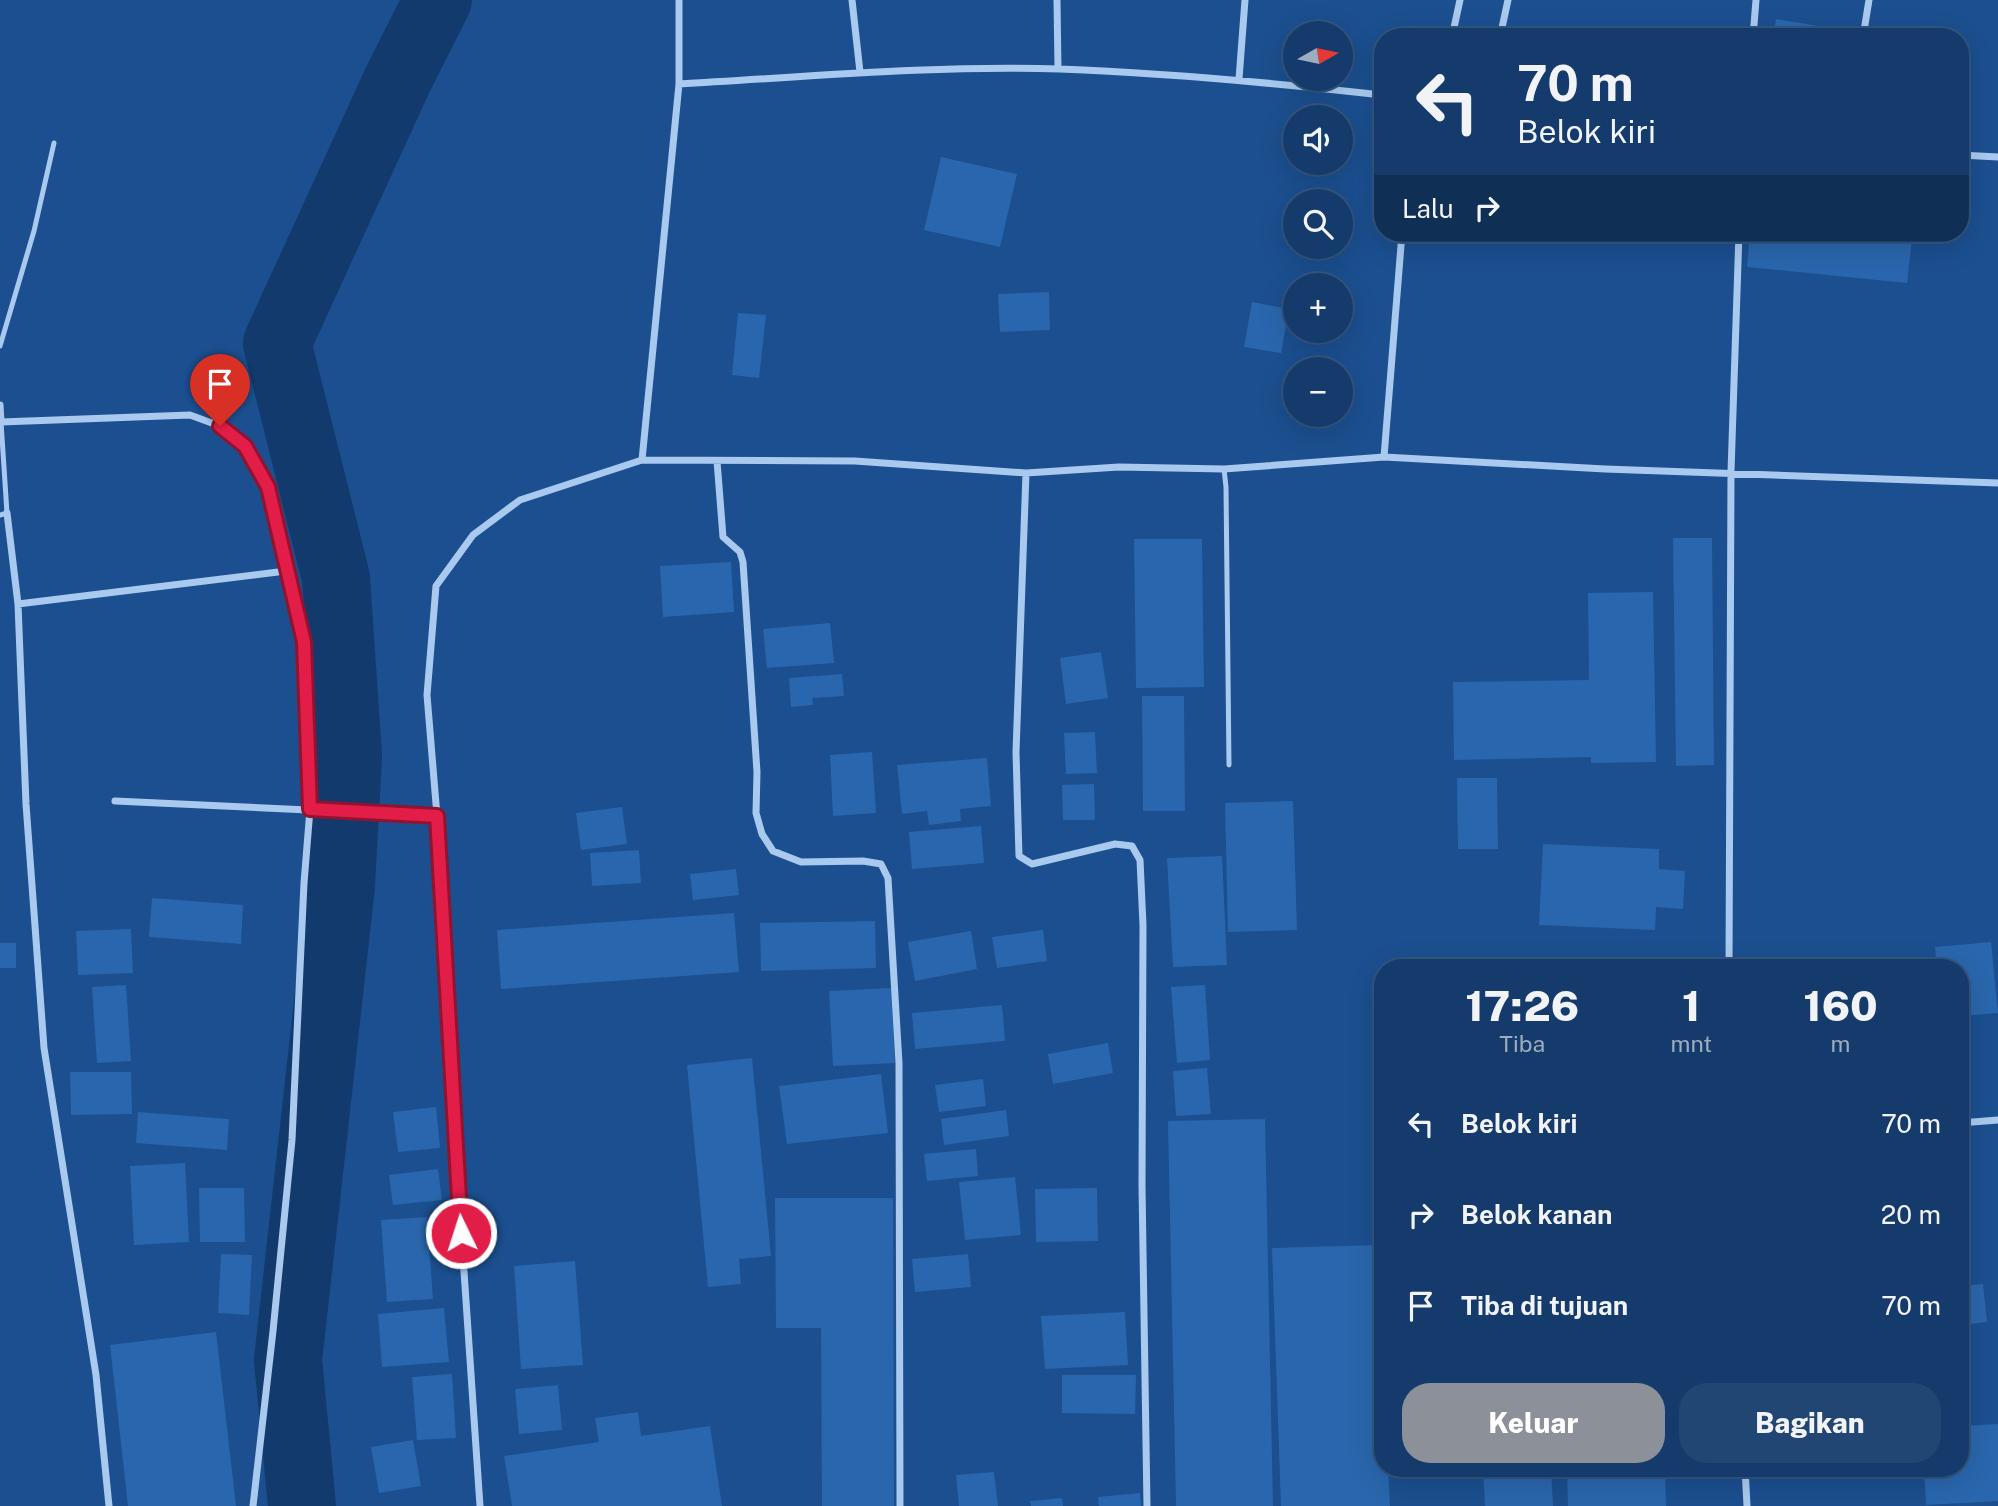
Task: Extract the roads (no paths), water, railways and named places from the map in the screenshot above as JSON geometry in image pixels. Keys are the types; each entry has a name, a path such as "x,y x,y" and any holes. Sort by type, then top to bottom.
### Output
{"street":[{"path":"642,460 679,84 679,0"},
{"path":"852,0 860,72"},
{"path":"1057,0 1058,69"},
{"path":"1239,79 1245,0"},
{"path":"1454,28 1460,0"},
{"path":"1502,28 1508,0"},
{"path":"1754,28 1756,0"},
{"path":"1864,28 1869,0"},
{"path":"679,84 860,72 1058,69 1239,79 1374,94"},
{"path":"1969,155 1998,157"},
{"path":"1384,457 1401,242"},
{"path":"1730,959 1731,472 1739,242"},
{"path":"0,405 2,422 190,415 220,426 245,446 268,487 304,642 310,809 292,1140 253,1506"},
{"path":"480,1506 427,695 436,586 472,535 520,500 642,460 855,461 1026,473 1119,467 1224,469 1384,457 1605,469 1998,483"},
{"path":"717,461 723,537 740,552 743,562 757,772 757,813 762,834 773,851 801,862 863,861 881,864 888,878 899,1063 900,1506"},
{"path":"1026,473 1016,752 1019,856 1032,864 1115,844 1132,846 1140,860 1143,925 1142,1186 1147,1506"},
{"path":"4,514 18,604 26,804 44,1048 96,1375 109,1506"},
{"path":"18,604 286,571"},
{"path":"115,801 437,816"},
{"path":"1969,1122 1998,1120"},
{"path":"1745,1477 1746,1506"}],"lane":[{"path":"0,346 34,231 54,143"},
{"path":"2,422 4,514"},
{"path":"1224,469 1229,765"}],"waterway":[{"path":"302,1506 288,1360 341,886 348,756 336,578 277,343 399,77 438,0"}]}
